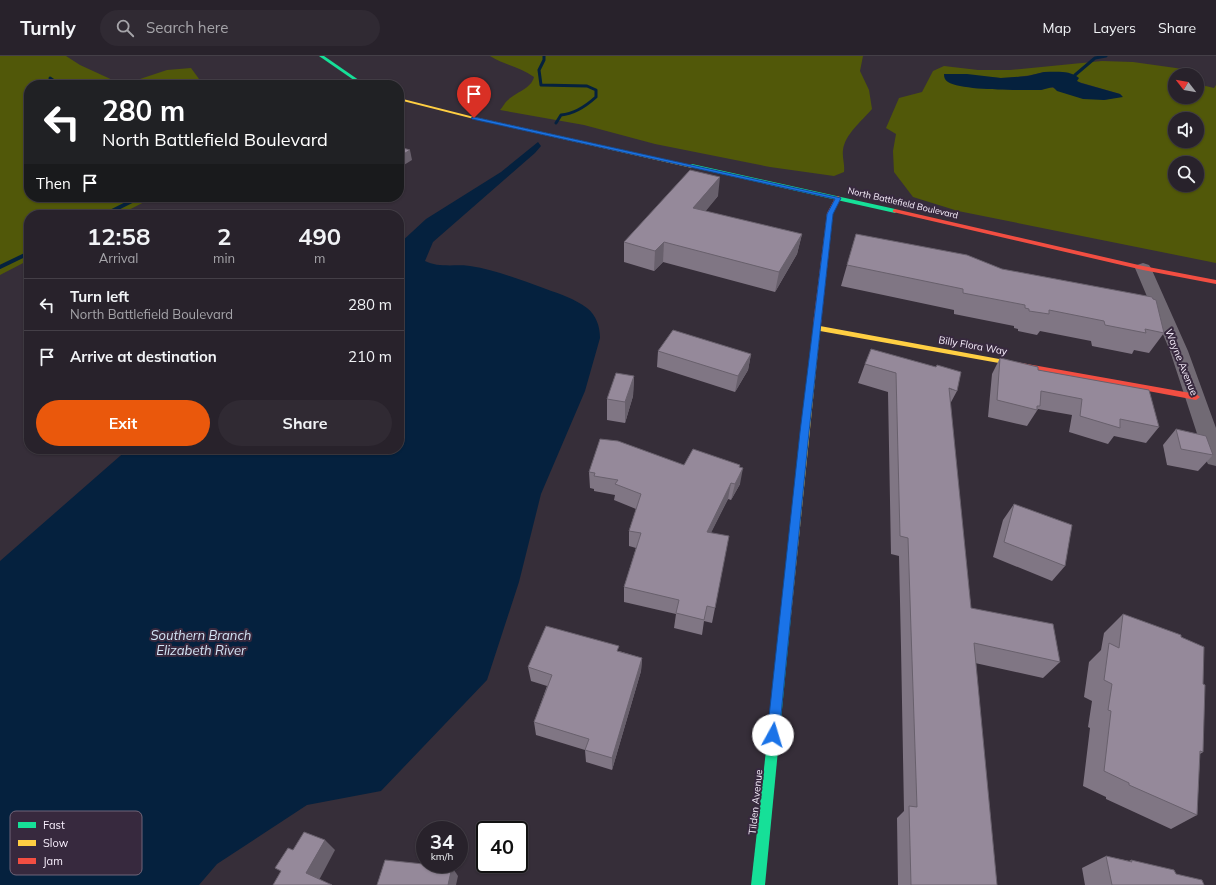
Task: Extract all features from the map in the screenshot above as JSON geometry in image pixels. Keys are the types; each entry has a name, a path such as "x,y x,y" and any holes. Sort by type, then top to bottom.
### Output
{"main road":[{"path":"322,56 357,80"},
{"name":"North Battlefield Boulevard","path":"404,100 460,115 838,198 1142,268 1216,282"},
{"name":"Tilden Avenue","path":"758,885 830,214 838,198"},
{"name":"Billy Flora Way","path":"817,328 1196,397"}],"street":[{"name":"Wayne Avenue","path":"1142,268 1179,351 1216,458"}],"green space":[{"path":"0,56 66,56 80,65 113,80 24,80 24,202 144,202 129,210 24,210 24,263 0,275"},
{"path":"490,56 863,56 860,71 869,90 872,109 850,133 844,144 843,150 844,172 834,176 770,167 655,144 584,125 500,110 511,97 530,85 534,77"},
{"path":"1102,61 1133,62 1176,68 1168,68 1168,104 1204,104 1204,86 1214,88 1216,85 1216,263 958,211 913,197 894,172 893,151 896,134 886,128 899,98 922,92 933,71 944,66 978,70 1010,70","holes":["1044,72 1120,94 1122,96 1104,100 1049,87 1041,90 991,89 944,75 1005,78 1027,76"]},
{"path":"191,68 199,79 137,80 167,70"}],"water":[{"path":"1044,72 1062,72 1075,75 1079,78 1077,81 1081,83 1120,94 1123,97 1104,100 1083,99 1057,91 1053,87 1041,90 1032,90 966,87 948,82 945,79 944,74 967,74 1001,78 1028,76"},
{"name":"Southern Branch Elizabeth River","path":"538,142 541,146 535,153 433,242 425,261 441,265 464,265 489,270 518,279 578,302 587,308 595,317 600,338 585,391 541,494 519,582 487,680 381,791 307,805 217,864 199,885 0,885 0,561 122,454 404,454 404,239 426,219 501,172"}],"building":[{"path":"404,148 410,150 404,154"},
{"path":"690,170 720,177 693,208 802,234 779,272 664,242 655,251 624,242"},
{"path":"856,234 967,255 1002,269 1152,297 1156,300 1164,333 1145,329 1146,333 1105,325 1104,321 1049,310 1049,314 1029,311 1029,309 1025,308 1025,305 963,293 963,289 847,265"},
{"path":"673,330 751,354 738,376 658,351"},
{"path":"871,349 936,367 937,365 961,372 957,391 949,388 971,608 1053,624 1060,662 974,643 997,885 911,885 909,806 917,807 908,538 900,536 896,373 865,364"},
{"path":"1000,358 1038,367 1038,370 1149,390 1159,427 1120,419 1120,428 1080,416 1082,399 1041,391 1040,406 1037,406 1037,410 997,400"},
{"path":"616,373 634,376 625,402 607,399"},
{"path":"1176,429 1206,436 1213,455 1181,449"},
{"path":"600,439 618,441 684,465 693,449 740,465 739,467 743,468 735,484 731,483 707,532 729,536 715,608 707,606 704,620 676,613 679,600 624,587 641,533 629,531 641,494 615,484 618,480 594,476 595,473 589,472"},
{"path":"1014,504 1072,525 1065,566 1004,542"},
{"path":"1123,614 1181,635 1181,637 1204,647 1203,684 1205,685 1203,752 1200,751 1197,815 1129,785 1129,783 1104,771 1111,711 1108,710 1112,684 1104,680 1109,643 1119,648"},
{"path":"546,626 619,646 617,651 642,658 612,758 585,750 589,739 534,722 552,675 528,667"},
{"path":"304,832 325,840 306,873 332,885 273,885 281,871 275,868 288,848 293,850"},
{"path":"1106,856 1174,870 1176,874 1202,880 1204,885 1112,885"},
{"path":"385,860 416,863 416,873 451,873 448,885 377,885"}],"waterway":[{"path":"544,56 544,60 539,70 541,85 587,86 596,90 596,97 576,111 561,115 556,123"},
{"path":"1075,75 1095,58 1106,56"},
{"path":"114,210 130,202"},
{"path":"0,267 24,255"}],"traffic: fast":[{"path":"321,56 357,80"},
{"path":"692,166 895,211"},
{"path":"758,885 786,616"}],"traffic: slow":[{"path":"404,100 474,118 692,166"},
{"path":"786,616 817,324"},
{"path":"817,328 1010,363"}],"traffic: jam":[{"path":"817,324 830,213 838,198"},
{"path":"895,211 1143,268 1216,282"},
{"path":"1010,363 1196,397"}],"route":[{"path":"474,118 838,198 830,214 773,735"}]}
